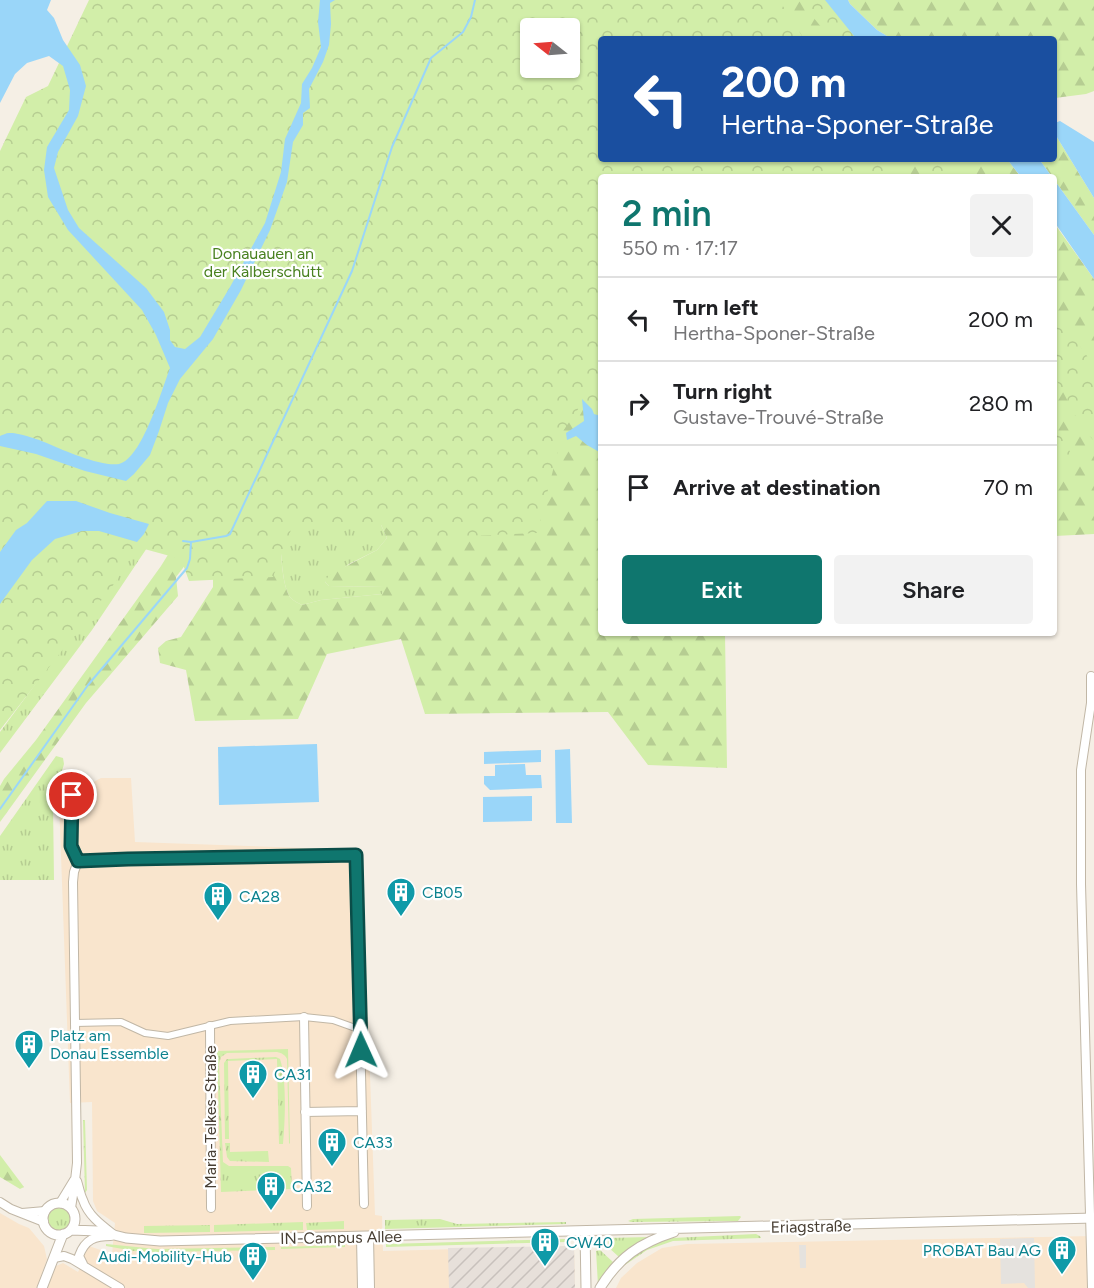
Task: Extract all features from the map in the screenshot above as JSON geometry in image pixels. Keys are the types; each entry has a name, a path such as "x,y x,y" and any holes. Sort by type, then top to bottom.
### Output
{"street":[{"path":"1091,676 1091,703 1081,770 1081,884 1092,1219 1092,1288"},
{"path":"42,1288 67,1232 75,1222 73,1213 77,1162 73,882 78,861 71,846 72,795"},
{"path":"78,861 356,855 364,1204"},
{"path":"75,1023 121,1022 146,1033 168,1036 230,1021 304,1017 333,1020 361,1030"},
{"path":"304,1017 307,1206"},
{"name":"Maria-Telkes-Straße","path":"210,1026 211,1208"},
{"path":"305,1112 362,1111"},
{"path":"60,1203 76,1176"},
{"path":"76,1176 88,1211 116,1236"},
{"path":"0,1202 11,1209 44,1222"},
{"path":"52,1262 51,1233 44,1222 45,1211 51,1205 60,1203 68,1205 73,1213"},
{"path":"21,1213 45,1211"},
{"name":"IN-Campus Allee","path":"73,1213 98,1231"},
{"name":"Eriagstraße","path":"585,1231 1092,1219"},
{"path":"600,1288 619,1263 636,1249 655,1239 684,1229"},
{"name":"IN-Campus Allee","path":"67,1232 98,1231 134,1239 160,1241 585,1231"},
{"path":"585,1231 586,1288"},
{"path":"51,1233 67,1232"},
{"path":"83,1266 79,1256 90,1239 116,1236"},
{"path":"362,1288 365,1236"},
{"path":"365,1236 370,1288"},
{"path":"52,1262 64,1256 120,1288"}],"shaded area":[{"path":"101,778 131,778 135,842 362,850 375,1215 382,1216 383,1251 574,1246 575,1288 0,1288 0,1213 29,1228 44,1246 47,1259 41,1276 51,1279 56,1266 63,1263 78,1272 89,1246 112,1254 115,1223 97,1211 93,1201 92,1102 70,1103 59,800"},
{"path":"1094,1236 1094,1288 616,1288 621,1278 637,1263 662,1248 687,1244"},
{"path":"1034,1238 1035,1288 1028,1288 1024,1283 1001,1284 1000,1239"},
{"path":"799,1245 806,1245 806,1268 800,1268"},
{"path":"574,1246 575,1288 449,1288 448,1248"}],"green space":[{"name":"Donauauen an der Kälberschütt","path":"89,0 779,0 802,36 598,36 598,162 883,162 891,174 598,174 598,404 581,405 563,431 537,533 397,539 384,525 294,522 273,577 189,581 181,559 137,547 114,584 0,730 0,151 26,97 48,86"},
{"path":"479,0 825,0 855,36 598,36 598,162 1009,162 1019,174 598,174 598,636 725,636 727,768 648,765 608,712 425,714 401,639 327,654 298,719 195,721 186,670 160,663 158,648 166,641 181,637 213,587 213,567","holes":["353,479 377,516 387,538 377,550 329,575 325,582 329,586 384,587 382,594 321,600 302,605 291,598 287,591 282,565 280,530"]},
{"path":"799,0 837,0 864,36 829,36"},
{"path":"848,0 1094,0 1094,91 1057,98 1057,36 887,36 877,30"},
{"path":"1057,137 1094,198 1094,235 1057,184 1057,174 1050,174 1041,162 1057,162"},
{"path":"915,162 953,162 961,174 923,174"},
{"path":"1057,227 1094,279 1094,534 1057,536"},
{"path":"1057,313 1094,366 1094,441 1081,426 1057,381"},
{"path":"1057,429 1078,466 1057,461"},
{"path":"353,479 377,516 387,538 377,550 349,564 325,582 329,586 385,587 382,594 321,600 302,605 291,598 287,591 282,564 280,530"},
{"path":"157,533 92,630 0,753 0,732 137,542"},
{"path":"174,545 186,564 176,577 178,596 86,703 0,822 0,786 4,779 36,740"},
{"path":"56,756 63,758 64,764 53,803 54,880 0,880 0,836"},
{"path":"288,1049 290,1144 287,1059 285,1056 277,1052 227,1053 221,1057 219,1064 223,1162 229,1166 288,1166 291,1168 292,1189 221,1192 217,1051"},
{"path":"276,1057 280,1059 285,1089 283,1144 279,1144 277,1059 228,1061 229,1139 225,1139 224,1063 227,1059"},
{"path":"83,1120 85,1120 87,1190 85,1193"},
{"path":"225,1143 230,1143 230,1152 268,1151 269,1162 230,1161 227,1157"},
{"path":"0,1155 24,1187 20,1189 0,1177"},
{"path":"59,1207 64,1208 70,1214 70,1224 64,1230 59,1231 54,1230 48,1224 47,1219 48,1214 54,1208"},
{"path":"740,1216 738,1221 628,1221 633,1219"},
{"path":"440,1219 457,1224 566,1222 566,1224 385,1229 385,1220"},
{"path":"344,1221 344,1229 307,1230 306,1223"},
{"path":"303,1222 303,1230 214,1232 214,1225"},
{"path":"210,1225 210,1232 144,1233 144,1226"},
{"path":"756,1234 761,1238 673,1241 647,1250 625,1265 623,1263 653,1243 672,1238"},
{"path":"649,1237 619,1257 608,1247 608,1238"},
{"path":"566,1239 566,1242 386,1247 386,1244"},
{"path":"106,1244 157,1249 275,1247 275,1250 157,1252 134,1251 106,1246"},
{"path":"345,1245 345,1247 281,1249 281,1247"},
{"path":"600,1250 613,1262 598,1285 596,1251"}],"water":[{"path":"0,0 51,0 47,10 54,18 63,40 80,65 86,86 78,116 58,152 54,168 68,210 79,228 146,288 164,312 170,330 170,340 175,347 185,349 200,337 265,223 281,172 285,139 301,103 302,84 321,47 318,22 320,0 335,0 330,3 329,45 309,89 310,108 303,113 303,125 293,142 287,182 270,230 241,290 213,339 180,379 168,403 150,455 126,481 85,471 36,454 0,446 0,436 8,433 18,434 94,461 119,464 136,450 143,437 170,368 142,310 68,230 48,197 44,170 47,147 69,110 70,90 63,66 49,56 27,63 15,74 0,103"},
{"path":"825,0 848,0 877,30 887,36 854,36"},
{"path":"1060,121 1094,142 1094,198 1057,137 1057,122"},
{"path":"1009,162 1041,162 1050,174 1019,174"},
{"path":"1057,184 1094,235 1094,279 1057,226"},
{"path":"582,399 594,414 598,415 598,451 576,436 567,440 566,433 584,421"},
{"path":"47,501 76,501 149,524 137,542 99,531 82,531 55,539 32,560 0,604 0,552 16,530 27,523"},
{"path":"317,744 319,802 219,805 218,747"},
{"path":"570,749 572,823 556,823 555,750"},
{"path":"541,750 541,762 484,764 484,752"},
{"path":"525,764 526,775 541,775 542,788 490,790 484,784 484,776 495,776 495,765"},
{"path":"532,796 532,821 483,822 483,797"}],"waterway":[{"path":"183,541 191,542 230,534 352,271 392,147 431,58 463,32 471,17 475,0"},
{"path":"0,809 88,685 187,568 191,542"}],"place":[{"name":"CB05","path":"401,918"},
{"name":"CA28","path":"218,922"},
{"name":"Platz am Donau Essemble","path":"29,1070"},
{"name":"CA31","path":"253,1100"},
{"name":"CA33","path":"332,1168"},
{"name":"CA32","path":"271,1212"},
{"name":"CW40","path":"545,1268"},
{"name":"PROBAT Bau AG","path":"1062,1276"},
{"name":"Audi-Mobility-Hub","path":"253,1282"}],"route":[{"path":"72,795 71,846 78,861 356,855 361,1050"}]}
